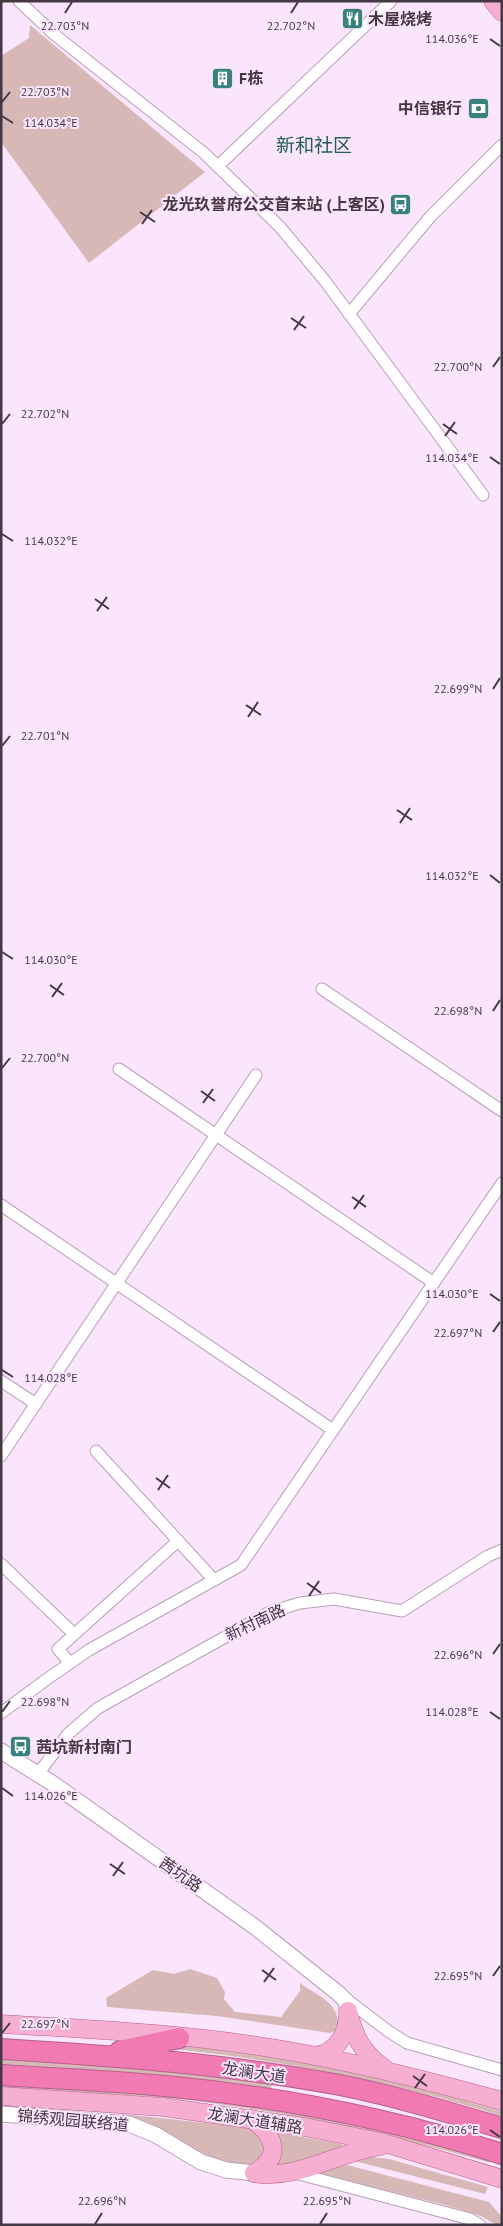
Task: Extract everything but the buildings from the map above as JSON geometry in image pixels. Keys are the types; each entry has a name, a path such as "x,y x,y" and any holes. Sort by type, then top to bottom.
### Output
{"highway":[{"path":"103,2055 179,2038"},
{"name":"龙澜大道","path":"1,2049 103,2055 273,2074 409,2101 502,2128"},
{"name":"龙澜大道","path":"1,2075 175,2087 270,2099 380,2120 502,2154"}],"main road":[{"path":"493,1 502,12"},
{"path":"316,2056 327,2053 339,2042 347,2027 348,2011"},
{"path":"348,2011 355,2036 364,2051 385,2068 395,2072"},
{"path":"1,2024 223,2041 316,2056 395,2072 501,2101"},
{"name":"龙澜大道辅路","path":"1,2096 163,2107 305,2127 389,2145 502,2179"},
{"path":"252,2119 266,2131 273,2148 269,2160 254,2173"},
{"path":"254,2173 265,2175 290,2172 352,2152 389,2145"},
{"path":"480,2172 502,2166"},
{"path":"480,2172 502,2188"}],"street":[{"path":"19,1 55,35 177,131 218,166 292,240 325,281 483,495"},
{"path":"218,166 391,1"},
{"path":"349,314 430,216 502,145"},
{"path":"322,989 502,1111"},
{"path":"119,1069 434,1283"},
{"path":"1,1456 256,1075"},
{"path":"1,1713 89,1650 241,1566 502,1183"},
{"path":"1,1205 333,1430"},
{"path":"1,1380 36,1404"},
{"path":"96,1451 214,1580"},
{"path":"70,1663 58,1649 178,1541"},
{"name":"新村南路","path":"38,1774 68,1734 98,1708 254,1620 300,1603 334,1599 402,1611 502,1550"},
{"path":"1,1564 74,1634"},
{"name":"茜坑路","path":"1,1751 38,1774 255,1927 339,1994 346,2001 348,2011"},
{"path":"339,1994 407,2043 502,2070"},
{"name":"锦绣观园联络道","path":"1,2114 129,2124 156,2135 201,2162 226,2170 254,2173"},
{"path":"290,2172 470,2219 480,2225"}],"shaded area":[{"path":"30,25 205,172 89,263 1,142 1,56 29,38"},
{"path":"190,1969 217,1978 225,1992 224,1999 235,2012 281,2017 300,1991 300,1983 332,2006 338,2020 339,2029 330,2033 217,2016 107,2007 106,1998 153,1970 174,1974"},
{"path":"177,2045 215,2046 334,2064 497,2110 502,2112 502,2116 373,2081 329,2072 241,2057 152,2047"},
{"path":"1,2059 144,2068 272,2083 271,2091 1,2066"},
{"path":"1,2084 155,2094 278,2110 342,2123 500,2162 488,2162 335,2124 258,2110 157,2097 1,2088"},
{"path":"123,2114 252,2128 267,2144 260,2162 246,2167 216,2161 118,2116"},
{"path":"270,2131 342,2144 342,2146 299,2163 270,2168"},
{"path":"363,2156 389,2159 488,2187 485,2194 346,2159"},
{"path":"347,2165 489,2202 502,2217 502,2225 497,2225 481,2216 445,2205 321,2174 322,2170"}],"place":[{"name":"木屋烧烤","path":"352,19"},
{"name":"F栋","path":"223,78"},
{"name":"中信银行","path":"478,108"},
{"name":"龙光玖誉府公交首末站 (上客区)","path":"401,204"},
{"name":"茜坑新村南门","path":"20,1747"}],"district":[{"name":"新和社区","path":"314,145"}]}
